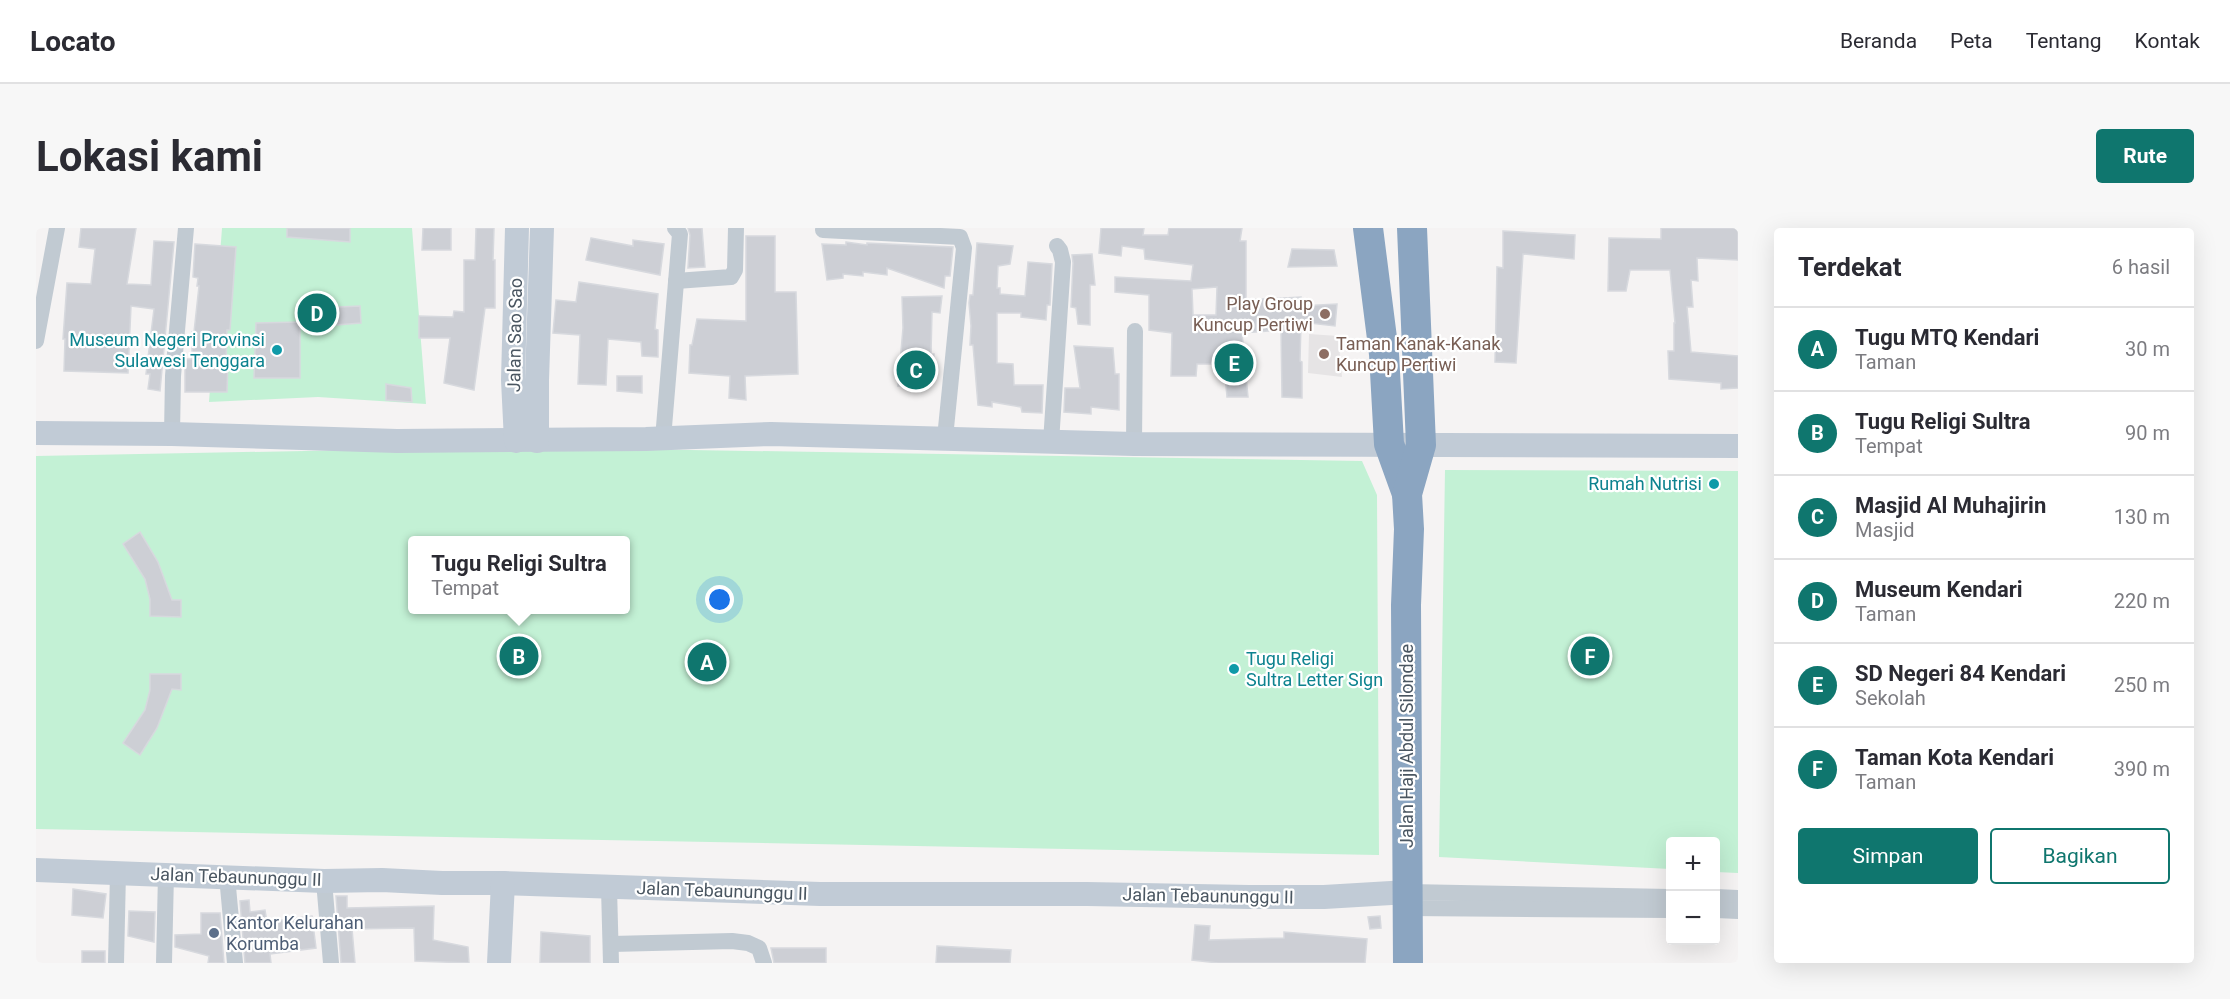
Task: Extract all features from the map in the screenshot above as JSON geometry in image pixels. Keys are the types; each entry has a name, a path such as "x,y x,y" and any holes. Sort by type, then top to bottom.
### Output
{"highway":[{"path":"1368,228 1384,354 1389,444 1407,494"},
{"path":"1407,494 1421,445 1412,228"},
{"name":"Jalan Haji Abdul Silondae","path":"1407,494 1409,529 1406,605 1408,963"}],"street":[{"path":"36,341 57,228"},
{"path":"172,434 173,376 186,228"},
{"name":"Jalan Sao Sao","path":"517,228 513,380 526,441"},
{"name":"Jalan Sao Sao","path":"526,441 537,380 542,228"},
{"path":"663,439 680,234 675,228"},
{"path":"676,281 731,277 735,270 736,228"},
{"path":"823,230 960,237 964,248 945,438"},
{"path":"1052,442 1063,262 1057,246"},
{"path":"1134,444 1135,331"},
{"path":"36,433 172,434 398,441 663,439 771,434 1134,444 1738,446"},
{"name":"Jalan Tebaununggu II","path":"36,870 324,881 503,883 820,894 1087,894 1408,900"},
{"path":"116,963 118,872"},
{"path":"164,963 166,874"},
{"path":"227,876 235,963"},
{"path":"324,881 331,963"},
{"path":"499,963 503,883"},
{"path":"609,888 611,963"},
{"path":"1408,900 1666,897"},
{"path":"1720,897 1738,898"},
{"path":"1408,900 1666,910"},
{"path":"1720,910 1738,911"},
{"path":"612,944 740,942 759,948 764,963"}],"shaded area":[{"name":"Taman Kanak-Kanak Kuncup Pertiwi","path":"1309,334 1338,336 1342,377 1308,373"}],"green space":[{"path":"222,228 412,228 426,404 318,397 209,402"},
{"path":"512,447 1362,461 1377,495 1379,855 36,829 36,456"},
{"path":"1445,470 1738,471 1738,873 1720,872 1720,837 1666,837 1666,869 1439,857"}],"building":[{"path":"81,228 136,228 127,284 151,285 154,241 174,242 160,391 148,389 150,374 146,374 154,309 131,306 128,373 64,371 65,339 63,339 67,283 91,284 95,249 79,247"},
{"path":"287,228 350,228 350,242 287,237"},
{"path":"423,228 451,228 451,250 422,250"},
{"path":"476,228 494,228 495,308 485,308 474,390 444,383 450,338 419,338 419,316 453,317 454,311 464,312 464,260 475,260"},
{"path":"688,228 702,228 705,267 688,268 690,235"},
{"path":"1101,228 1144,228 1143,235 1168,235 1169,228 1242,228 1240,241 1246,241 1246,300 1301,297 1300,306 1337,304 1335,326 1301,322 1302,398 1282,397 1281,330 1242,333 1248,397 1227,397 1224,364 1197,364 1196,376 1171,376 1172,333 1149,330 1149,295 1115,292 1115,277 1191,281 1193,265 1145,259 1144,249 1122,246 1121,256 1099,253","holes":["1217,287 1216,315 1193,315 1192,289"]},
{"path":"1661,228 1738,228 1738,260 1697,258 1698,281 1691,280 1693,307 1687,307 1691,352 1738,356 1738,388 1721,389 1721,383 1669,379 1668,351 1674,351 1675,323 1670,270 1630,270 1626,291 1608,291 1609,238 1661,239"},
{"path":"1503,231 1575,235 1574,259 1523,254 1516,363 1495,362 1497,267 1503,268"},
{"path":"746,236 775,236 775,292 796,292 798,374 745,376 746,400 729,398 730,376 689,373 690,345 692,345 697,319 746,321"},
{"path":"591,238 633,246 633,240 664,244 660,275 586,260"},
{"path":"846,242 867,245 867,243 953,247 950,276 945,276 944,288 887,268 887,275 863,272 863,276 843,274 843,278 827,280 822,244 846,245"},
{"path":"977,243 1013,246 1010,264 998,266 997,288 1000,288 1000,294 1025,296 1028,262 1052,264 1050,305 1047,305 1046,320 1021,317 1021,313 997,313 997,363 1013,364 1014,385 1043,385 1042,413 1022,412 1021,407 992,402 992,407 978,405 973,345 970,345 969,303 970,295 973,295"},
{"path":"195,244 236,247 230,330 227,330 227,392 185,392 185,359 192,359 192,332 194,332 199,286 197,286 198,278 193,277"},
{"path":"1292,249 1334,250 1337,266 1288,267"},
{"path":"1092,254 1095,285 1090,285 1090,325 1078,324 1076,308 1071,307 1072,255"},
{"path":"579,282 658,294 655,329 658,330 658,357 642,356 641,342 608,339 606,385 578,384 580,335 553,333 556,300 576,302"},
{"path":"942,296 940,313 932,312 931,354 934,354 931,386 898,386 903,328 902,297"},
{"path":"360,306 361,323 337,325 338,307"},
{"name":"Museum Negeri Provinsi Sulawesi Tenggara","path":"300,322 300,378 254,378 256,323"},
{"path":"1074,346 1113,348 1115,374 1119,374 1119,410 1091,407 1091,414 1064,412 1065,388 1080,388"},
{"path":"617,376 642,376 642,393 617,391"},
{"path":"386,384 411,388 412,402 386,400"},
{"path":"140,532 158,562 172,600 181,600 181,617 150,616 150,599 145,579 123,544"},
{"path":"150,674 181,674 181,690 172,689 157,728 140,755 123,743 145,710 150,690"},
{"path":"73,889 106,894 103,918 72,915"},
{"path":"336,896 347,896 347,908 434,906 433,940 468,947 469,963 415,961 414,928 352,929 355,963 341,963"},
{"path":"249,900 250,912 265,910 267,922 312,916 316,948 270,954 271,963 245,963 240,901"},
{"path":"129,911 155,912 154,942 128,936"},
{"path":"201,913 220,913 224,963 208,963 209,956 175,947 175,935 201,934"},
{"path":"1380,916 1381,928 1370,929 1368,917"},
{"path":"1195,925 1210,926 1209,940 1284,938 1284,932 1367,939 1365,963 1218,963 1192,960"},
{"path":"541,932 590,936 590,963 540,963"},
{"path":"937,946 1011,950 1010,963 936,963"},
{"path":"771,948 826,948 826,963 774,963"},
{"path":"82,951 105,951 105,963 82,963"}],"place":[{"name":"Museum Kendari","path":"317,313"},
{"name":"Play Group Kuncup Pertiwi","path":"1325,314"},
{"name":"Museum Negeri Provinsi Sulawesi Tenggara","path":"277,350"},
{"name":"Taman Kanak-Kanak Kuncup Pertiwi","path":"1324,354"},
{"name":"SD Negeri 84 Kendari","path":"1234,363"},
{"name":"Masjid Al Muhajirin","path":"916,370"},
{"name":"Rumah Nutrisi","path":"1714,484"},
{"name":"Tugu Religi Sultra","path":"519,656"},
{"name":"Taman Kota Kendari","path":"1590,656"},
{"name":"Tugu MTQ Kendari","path":"707,662"},
{"name":"Tugu Religi Sultra Letter Sign","path":"1234,669"},
{"name":"Kantor Kelurahan Korumba","path":"214,933"}]}
